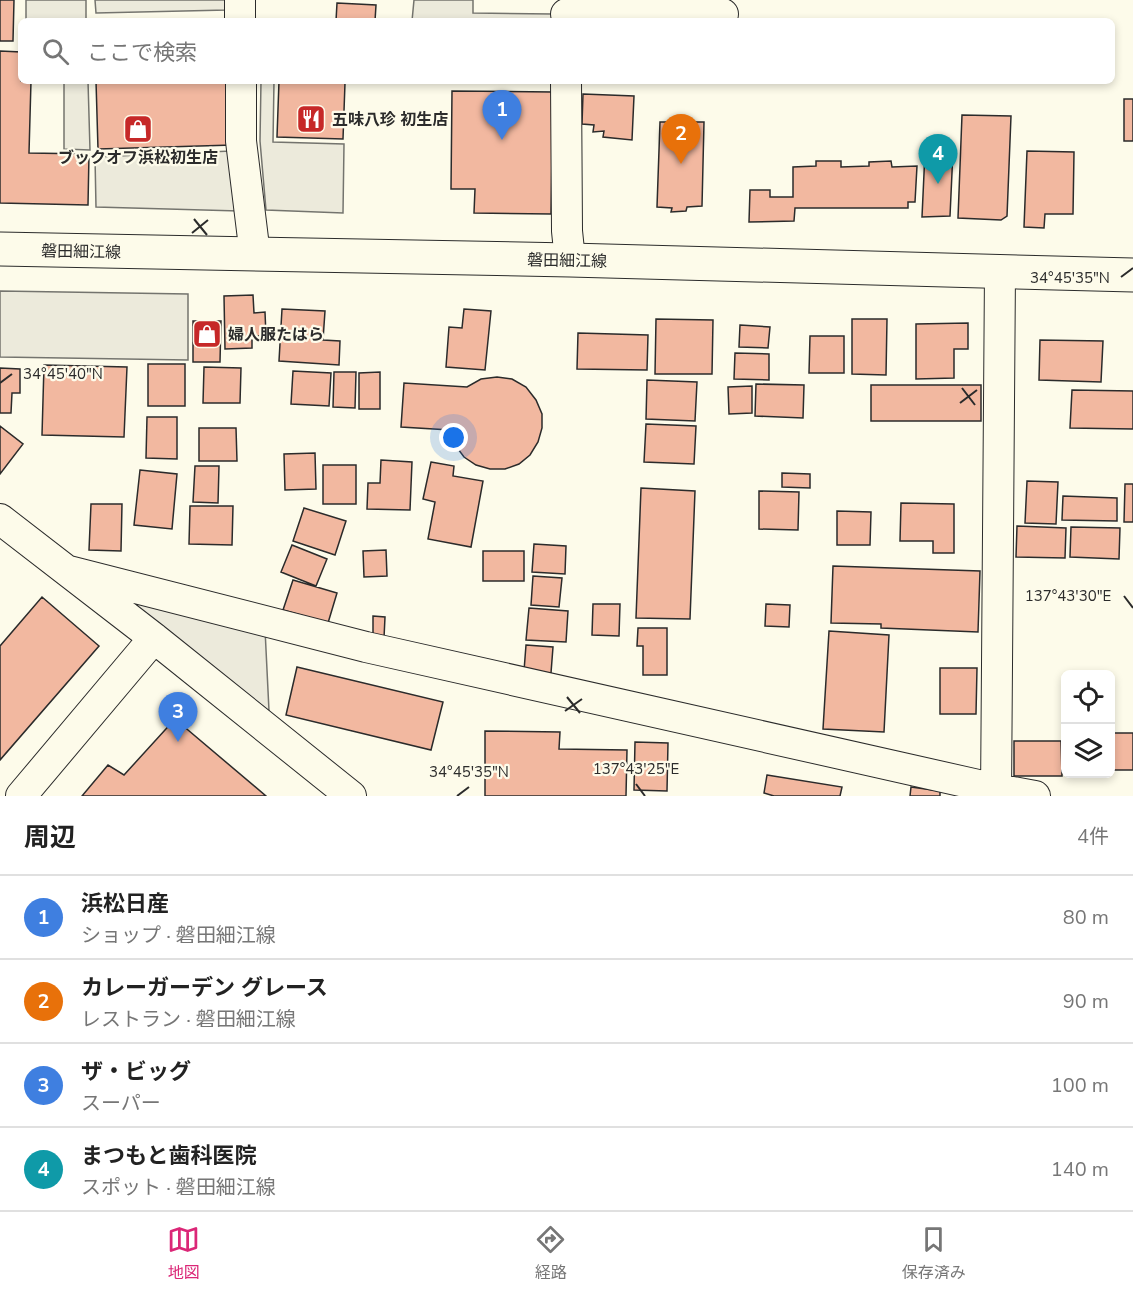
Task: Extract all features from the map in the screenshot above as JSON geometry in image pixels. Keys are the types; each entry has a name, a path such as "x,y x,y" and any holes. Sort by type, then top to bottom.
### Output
{"main road":[{"name":"磐田細江線","path":"0,249 570,260 1133,275"}],"street":[{"path":"240,0 240,18"},
{"path":"566,12 723,14"},
{"path":"241,84 241,141 255,255"},
{"path":"567,84 567,231 570,260"},
{"path":"996,792 1000,271"},
{"path":"0,519 154,638 351,796"},
{"path":"69,571 366,647 996,792 1035,796"},
{"path":"21,796 154,638"}],"shaded area":[{"path":"26,0 86,0 86,18 26,18"},
{"path":"95,0 227,0 227,10 96,13"},
{"path":"414,0 473,0 473,13 552,14 552,18 412,18"},
{"path":"64,84 88,84 90,150 64,149"},
{"path":"261,84 274,84 273,142 344,144 343,213 266,210 260,141"},
{"path":"231,151 239,211 96,207 95,157"},
{"path":"0,291 188,294 188,360 0,357"},
{"path":"120,596 265,629 269,711"}],"building":[{"path":"0,0 14,0 13,41 0,41"},
{"path":"337,3 376,5 375,18 336,18"},
{"path":"0,51 18,52 18,84 31,84 29,153 89,154 88,205 0,203"},
{"path":"96,84 232,84 233,145 98,149"},
{"path":"279,84 345,84 343,139 277,137"},
{"path":"452,91 553,92 551,214 474,213 475,189 451,189"},
{"path":"583,94 634,96 632,140 603,137 604,131 593,132 594,125 582,124"},
{"path":"1124,99 1133,99 1133,141 1124,141"},
{"path":"962,115 1011,116 1007,216 1001,220 958,218"},
{"path":"660,122 704,122 702,206 687,207 686,211 671,212 672,208 657,207"},
{"path":"953,151 950,216 922,217 925,152"},
{"path":"1027,151 1074,152 1073,214 1045,214 1044,228 1024,227"},
{"path":"816,161 841,161 841,167 869,166 869,162 891,161 892,167 917,166 915,202 908,202 908,208 795,208 794,221 749,222 750,190 770,190 770,197 793,197 793,167 816,166"},
{"path":"253,295 254,313 265,312 266,336 252,336 252,348 225,349 224,296"},
{"path":"282,309 325,311 323,340 340,341 339,365 279,361"},
{"path":"464,309 491,311 485,370 446,367 449,327 462,328"},
{"path":"656,319 713,320 712,374 655,374"},
{"path":"852,319 887,319 886,375 852,374"},
{"path":"193,321 221,321 220,362 193,362"},
{"path":"968,323 968,349 954,349 954,378 916,379 916,324"},
{"path":"740,325 770,327 768,348 739,347"},
{"path":"578,333 648,335 647,370 577,369"},
{"path":"810,336 844,336 844,373 809,373"},
{"path":"1040,340 1103,341 1101,382 1039,380"},
{"path":"735,353 769,354 769,380 734,379"},
{"path":"148,364 185,364 185,406 148,406"},
{"path":"44,365 127,367 124,437 42,435"},
{"path":"204,367 241,368 240,403 203,403"},
{"path":"0,368 20,369 20,393 12,393 11,413 0,413"},
{"path":"293,371 331,373 329,406 291,404"},
{"path":"334,372 356,372 355,408 333,407"},
{"path":"380,372 380,409 359,409 359,373"},
{"path":"497,377 512,379 526,387 536,400 542,414 542,428 538,442 530,455 519,464 505,469 490,469 476,465 464,457 455,445 450,430 401,427 404,383 467,387 481,379"},
{"path":"647,380 697,382 695,421 646,419"},
{"path":"756,384 804,385 803,418 755,416"},
{"path":"871,385 981,385 981,421 871,421"},
{"path":"752,386 752,413 729,414 728,387"},
{"path":"1072,390 1133,391 1133,429 1070,428"},
{"path":"147,417 177,417 177,459 146,458"},
{"path":"646,424 696,426 694,464 644,462"},
{"path":"0,426 23,444 0,474"},
{"path":"199,428 236,428 237,461 199,461"},
{"path":"315,453 316,489 285,490 284,454"},
{"path":"381,460 412,462 410,510 367,509 368,483 380,483"},
{"path":"431,462 454,466 453,476 483,481 471,547 428,539 435,502 423,499"},
{"path":"323,465 356,465 356,504 323,504"},
{"path":"195,466 219,466 218,503 193,502"},
{"path":"140,470 177,474 172,529 134,525"},
{"path":"782,473 810,474 810,488 782,487"},
{"path":"1027,481 1058,482 1056,524 1025,523"},
{"path":"1125,484 1133,484 1133,522 1124,522"},
{"path":"641,488 695,491 690,619 636,618"},
{"path":"759,491 799,492 798,530 759,529"},
{"path":"1063,496 1117,498 1117,521 1062,520"},
{"path":"901,503 954,504 954,553 933,553 933,541 900,541"},
{"path":"91,504 122,504 121,551 89,550"},
{"path":"190,506 233,506 232,545 189,544"},
{"path":"304,508 346,521 335,555 293,541"},
{"path":"837,511 871,512 870,545 837,545"},
{"path":"1017,526 1066,528 1065,558 1016,557"},
{"path":"1071,527 1120,528 1119,559 1070,557"},
{"path":"534,544 566,546 565,574 532,572"},
{"path":"292,545 327,559 316,586 281,572"},
{"path":"386,550 387,576 364,577 363,551"},
{"path":"483,551 524,551 524,581 483,581"},
{"path":"833,566 980,571 978,632 881,628 881,624 831,623"},
{"path":"533,576 562,578 559,607 531,605"},
{"path":"293,580 337,593 328,623 283,610"},
{"path":"42,597 99,646 0,760 0,646"},
{"path":"593,604 620,604 619,636 592,635"},
{"path":"766,604 790,605 789,627 765,626"},
{"path":"529,608 568,611 566,642 526,640"},
{"path":"373,616 385,617 384,638 373,637"},
{"path":"638,628 667,628 667,675 643,675 643,646 637,646"},
{"path":"829,631 889,635 884,732 823,729"},
{"path":"526,645 553,647 551,673 524,671"},
{"path":"297,667 443,702 431,750 286,715"},
{"path":"940,668 977,668 976,714 940,714"},
{"path":"175,719 266,796 82,796 108,765 124,775"},
{"path":"485,731 560,732 559,749 627,750 626,796 485,796"},
{"path":"1115,733 1133,733 1133,770 1115,770"},
{"path":"1014,741 1061,741 1061,776 1014,776"},
{"path":"635,742 668,743 667,791 634,790"},
{"path":"767,775 842,787 840,796 774,796 764,793"},
{"path":"911,787 940,791 940,796 910,796"}],"place":[{"name":"五味八珍 初生店","path":"311,119"},
{"name":"ブックオフ浜松初生店","path":"138,129"},
{"name":"浜松日産","path":"502,140"},
{"name":"カレーガーデン グレース","path":"681,164"},
{"name":"まつもと歯科医院","path":"938,184"},
{"name":"婦人服たはら","path":"207,334"},
{"name":"ザ・ビッグ","path":"178,742"}]}
